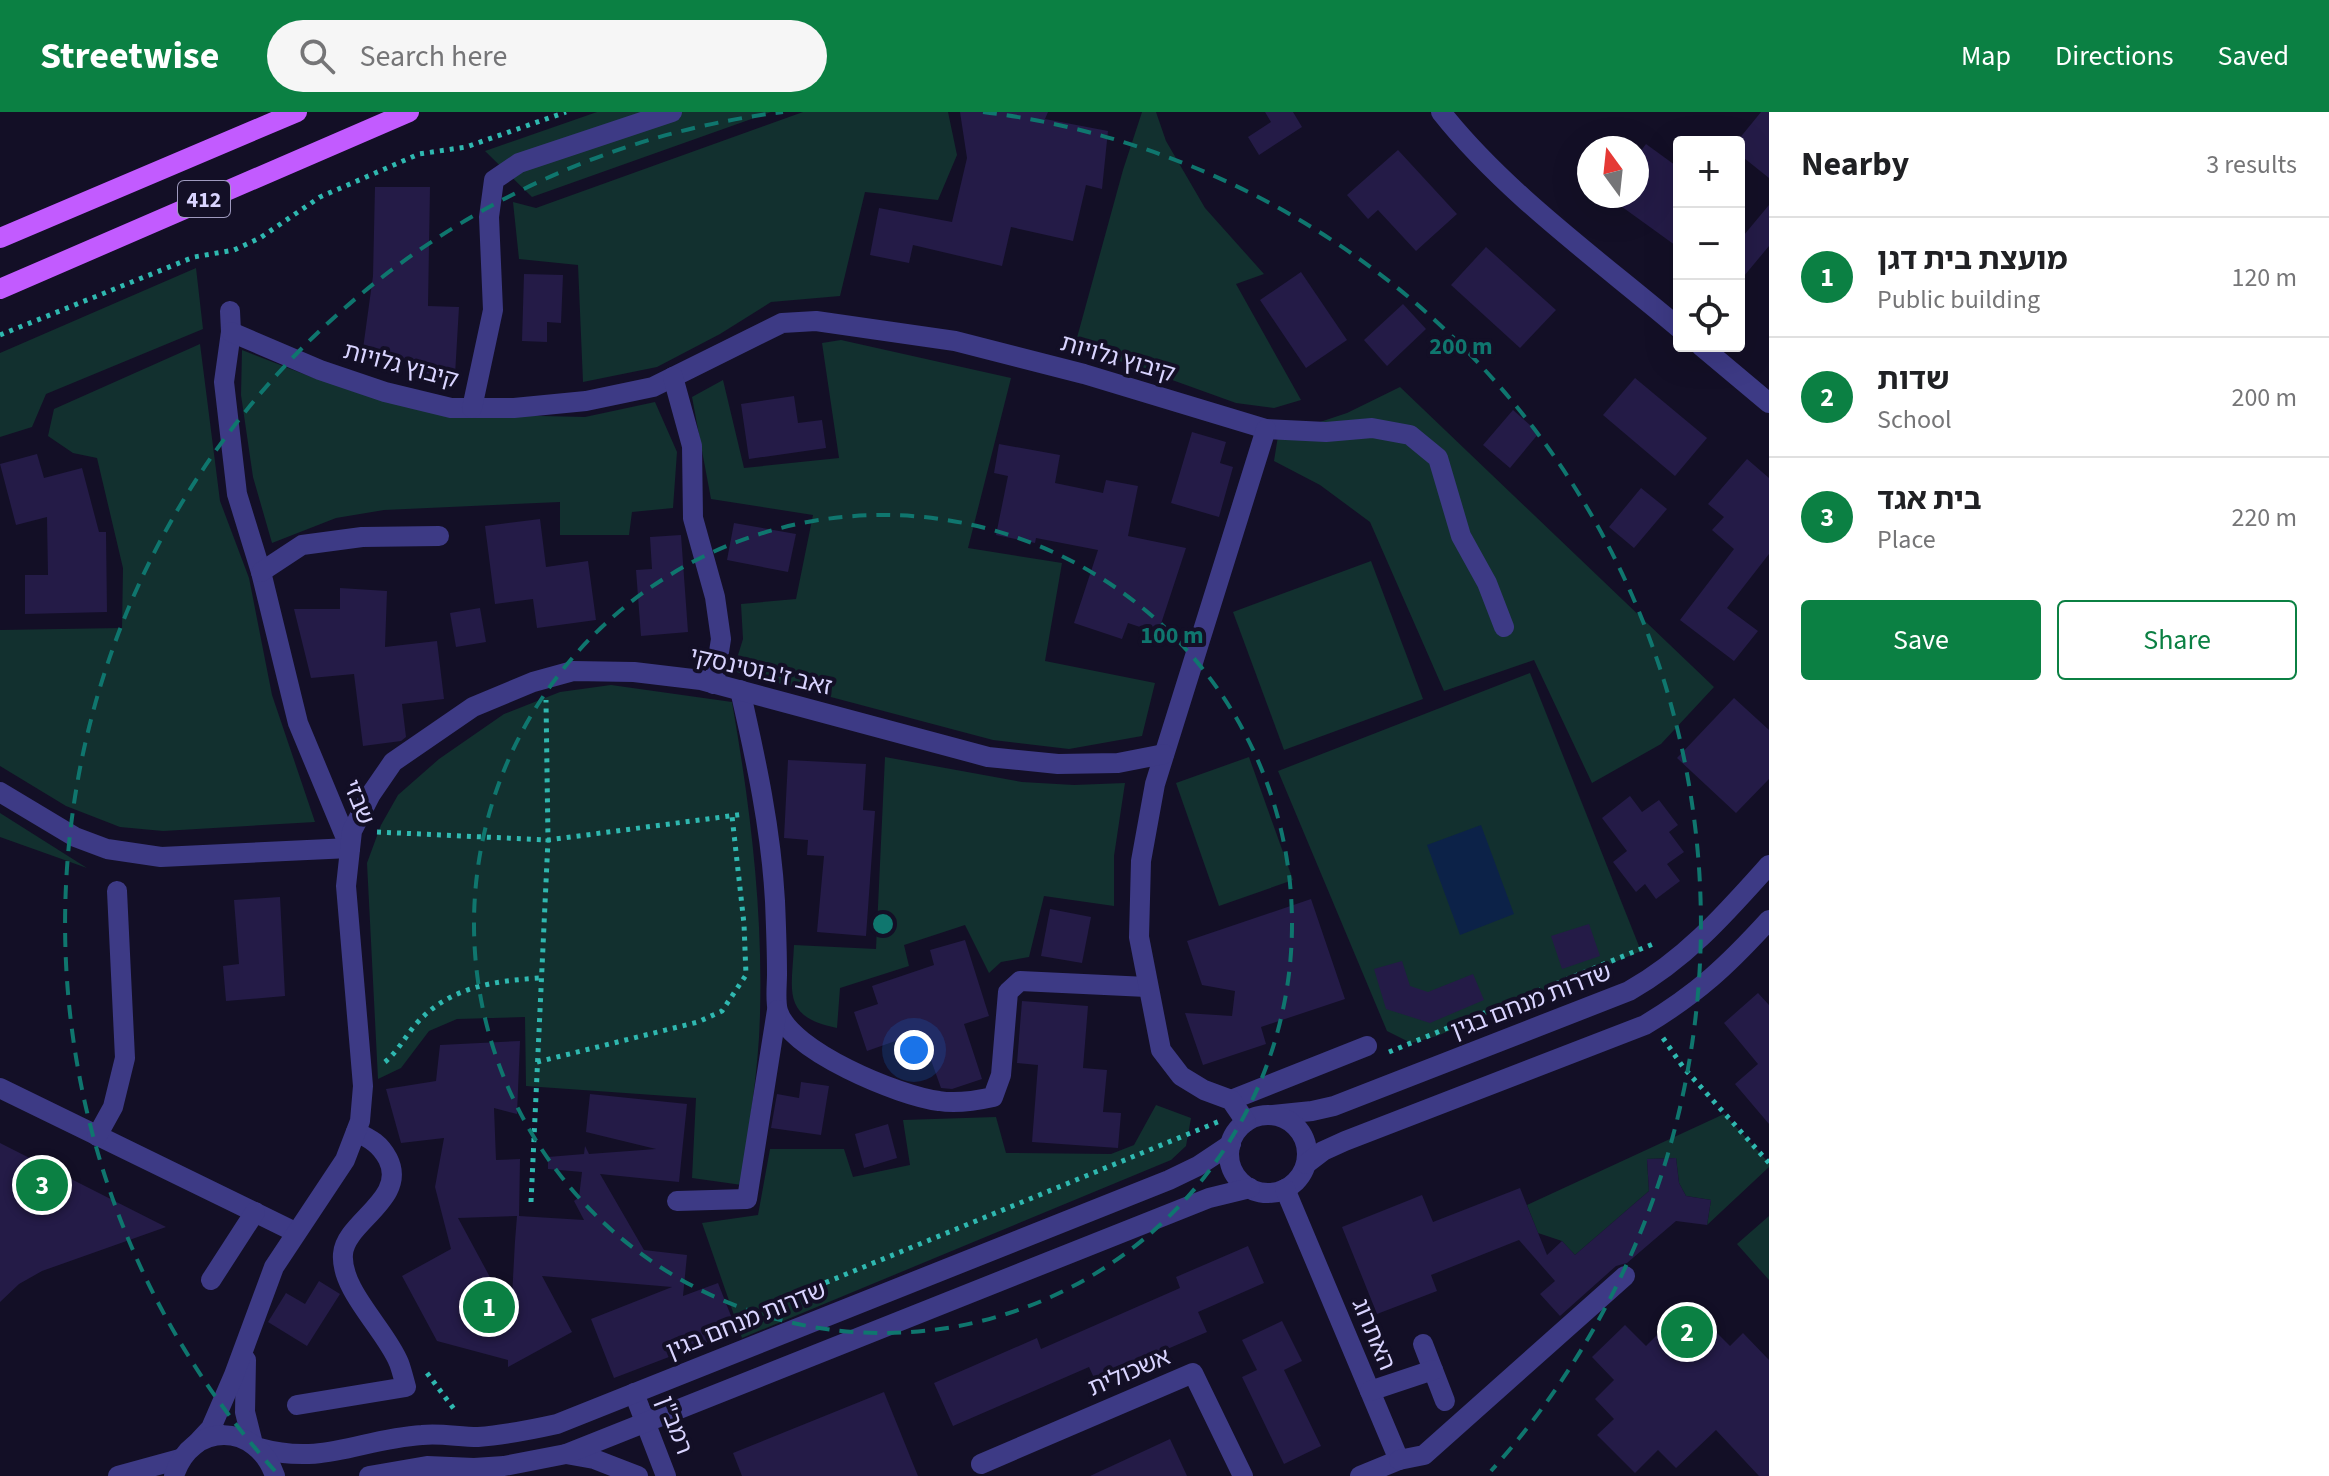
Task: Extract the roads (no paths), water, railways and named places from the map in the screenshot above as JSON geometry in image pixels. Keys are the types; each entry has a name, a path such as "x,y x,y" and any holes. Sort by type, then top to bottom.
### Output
{"main road":[{"name":"412","path":"0,238 297,112"},
{"name":"412","path":"0,289 409,112"}],"street":[{"path":"472,408 493,310 489,217 494,180 519,163 672,112"},
{"path":"1441,112 1460,136 1512,187 1673,323"},
{"name":"קיבוץ גלויות","path":"231,321 320,370 385,392 451,408 514,408 586,401 653,387 782,323 816,321 955,341 1084,374 1266,429 1326,432 1372,428 1410,435 1438,458 1461,536 1487,583 1504,627"},
{"name":"שבזי","path":"177,1467 211,1428 248,1344 274,1267 345,1160 360,1121 363,1086 346,886 351,840 298,723 261,572 237,494 224,382 231,321"},
{"path":"1708,352 1769,403"},
{"path":"673,377 692,446 693,518 715,597 721,639 714,684"},
{"path":"1246,1122 1231,1100 1204,1090 1181,1076 1161,1050 1139,937 1141,861 1155,784 1266,429"},
{"path":"261,572 302,545 362,537 439,536"},
{"name":"זאב ז'בוטינסקי","path":"351,840 371,794 393,762 473,707 546,678 573,671 634,672 701,680 988,757 1058,764 1118,763 1164,754"},
{"path":"677,1201 747,1199 777,1010 775,899 765,811 740,690"},
{"path":"0,792 75,837 107,849 161,857 351,840"},
{"name":"שדרות מנחם בגין","path":"1273,1115 1334,1106 1629,991 1655,977 1684,955 1768,867"},
{"path":"97,1136 113,1107 125,1058 117,891"},
{"path":"1306,1164 1323,1151 1345,1141 1653,1019 1708,983 1769,920"},
{"path":"777,1010 788,1029 807,1046 893,1091 939,1101 968,1102 993,1097 1001,1075 1008,992 1020,981 1147,987"},
{"path":"1231,1100 1367,1046"},
{"path":"0,1088 295,1232"},
{"path":"1273,1115 1297,1127 1304,1138 1306,1164 1300,1176 1285,1189 1262,1192 1250,1188 1239,1179 1232,1168 1231,1144 1246,1122 1273,1115"},
{"path":"297,1405 406,1387 399,1362 347,1278 342,1259 344,1245 380,1203 391,1183 391,1164 383,1149 374,1140 356,1132"},
{"name":"שדרות מנחם בגין","path":"197,1443 208,1437 226,1435 244,1438 256,1446 281,1454 305,1456 401,1437 500,1435 557,1424 1169,1180 1198,1166 1231,1144"},
{"path":"369,1476 427,1466 504,1466 566,1454 1209,1198 1250,1188"},
{"name":"האתרוג","path":"1285,1189 1399,1460"},
{"path":"211,1280 255,1212"},
{"path":"1360,1476 1399,1460 1424,1455 1625,1276"},
{"name":"שבזי","path":"248,1344 245,1412 256,1446 270,1462 275,1476"},
{"path":"1423,1344 1445,1401"},
{"path":"1370,1391 1433,1370"},
{"name":"אשכולית","path":"981,1464 1193,1373 1243,1476"},
{"name":"רמב\"ן","path":"634,1393 666,1476"},
{"path":"566,1454 594,1459 638,1476"},
{"path":"118,1476 177,1467"}],"water":[{"path":"1481,825 1514,914 1460,935 1427,845"}],"place":[{"name":"בית אגד","path":"42,1185"},
{"name":"מועצת בית דגן","path":"489,1307"},
{"name":"שדות","path":"1687,1332"}]}
